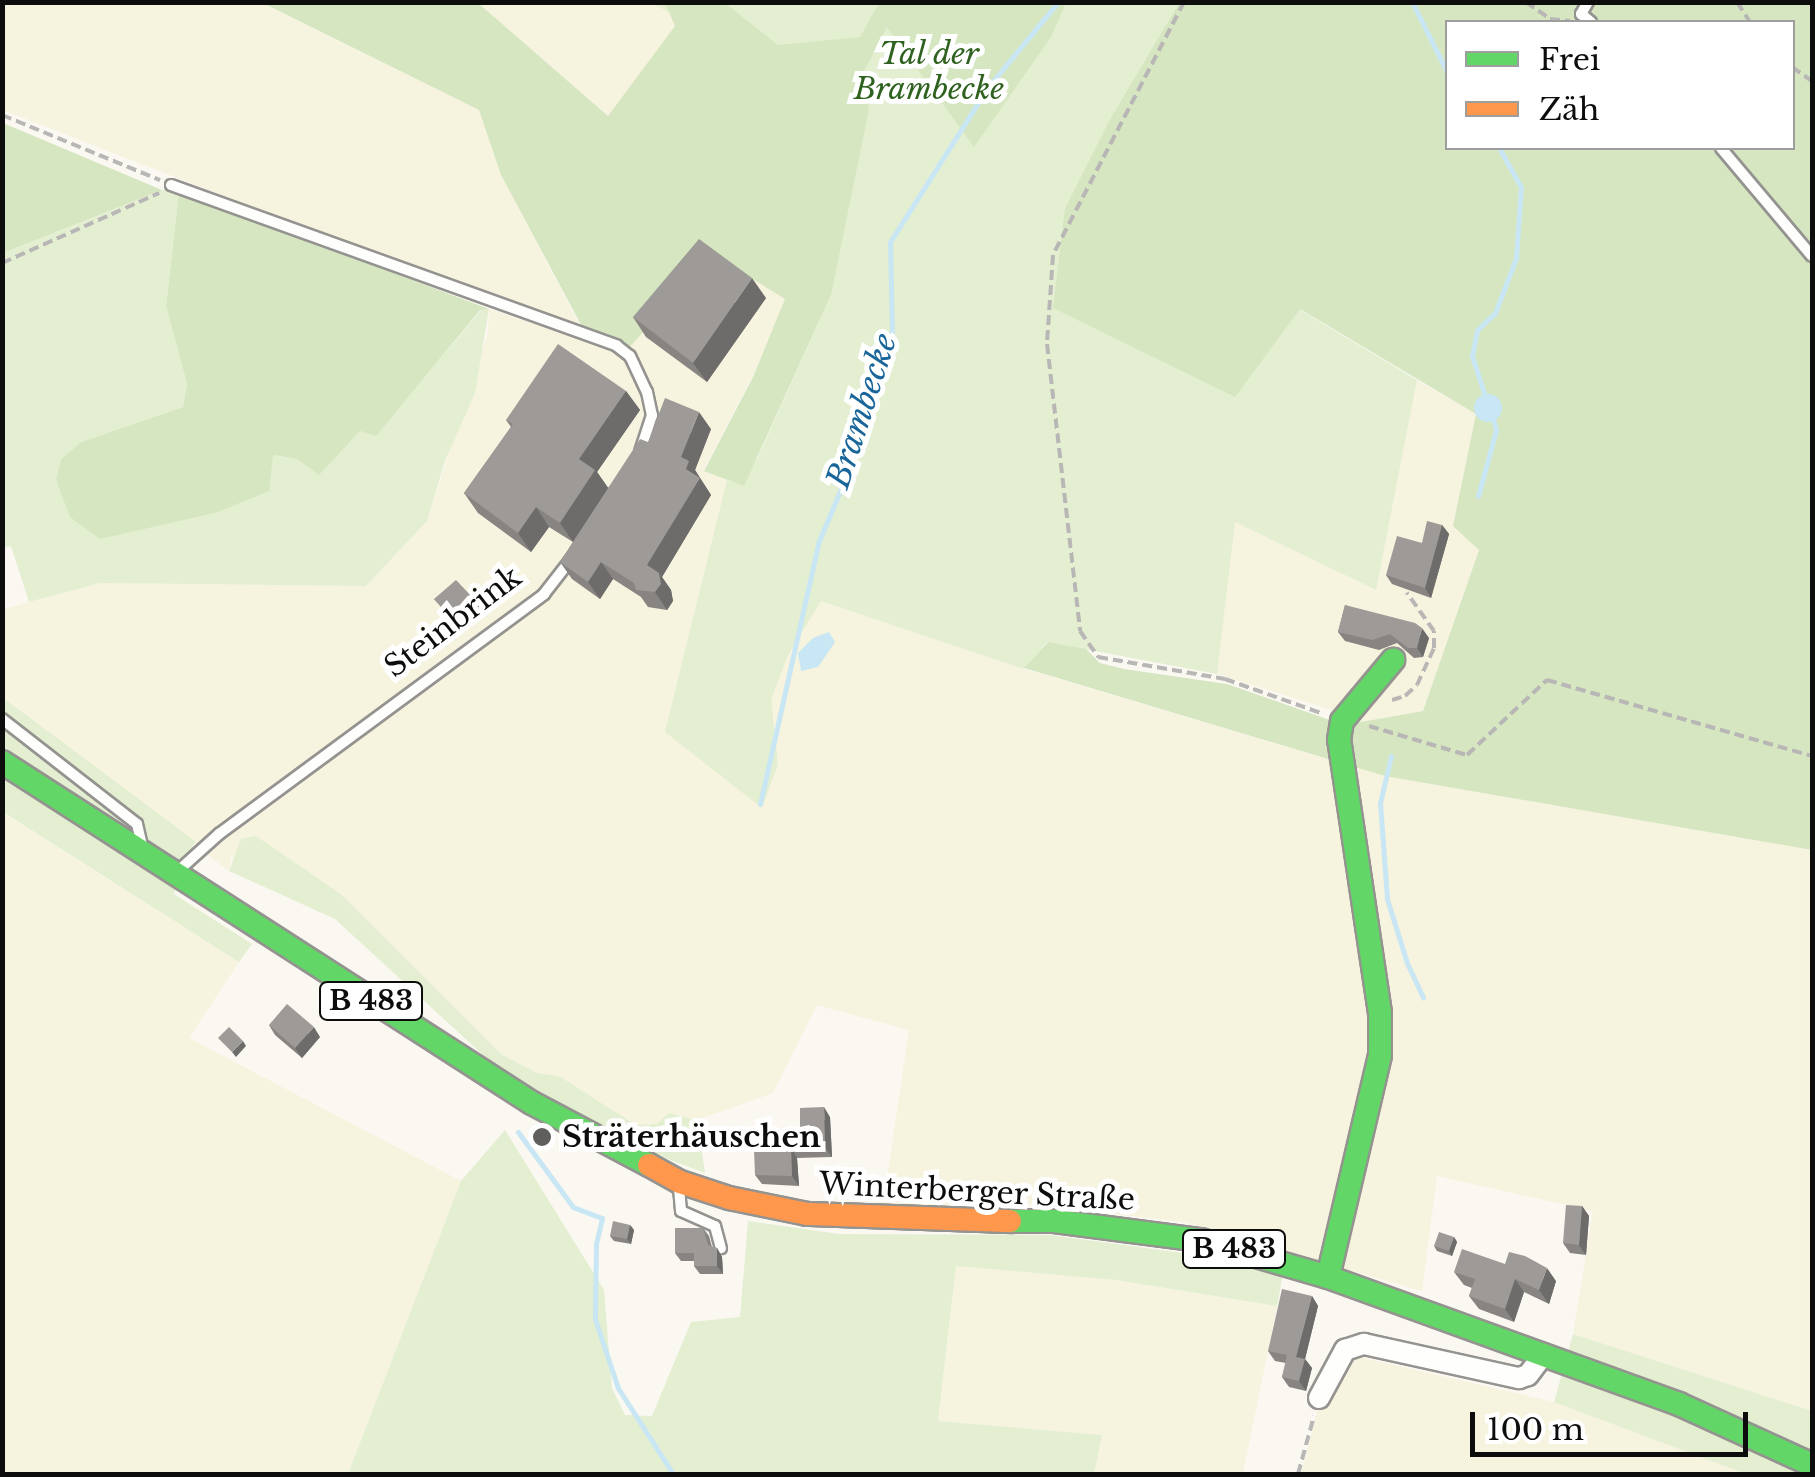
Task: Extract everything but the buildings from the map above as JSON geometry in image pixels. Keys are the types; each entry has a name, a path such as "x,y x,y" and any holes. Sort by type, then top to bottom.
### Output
{"main road":[{"path":"1328,1278 1380,1055 1380,1013 1338,759 1342,721 1392,660"},
{"name":"B 483","path":"2,762 174,874"},
{"name":"Winterberger Straße","path":"174,874 532,1104 627,1158 680,1182 771,1208 858,1219 1054,1222 1166,1232 1328,1278 1544,1354 1680,1404 1812,1466"}],"street":[{"path":"1319,1398 1345,1350 1364,1344 1519,1378 1528,1375 1544,1354"}],"lane":[{"path":"1723,150 1812,256"},
{"path":"171,185 617,346 639,372 652,415 650,433 632,467"},
{"name":"Steinbrink","path":"174,874 219,834 544,594 579,549"},
{"path":"2,719 138,824 141,852"},
{"path":"680,1182 681,1211 715,1226 721,1248"}],"path":[{"path":"1184,2 1053,255 1048,344 1080,631 1098,658 1225,680 1342,721 1390,730 1467,755 1546,680 1812,756"},
{"path":"1526,2 1559,20"},
{"path":"2,115 171,185"},
{"path":"2,263 144,203 171,185"},
{"path":"1298,1474 1319,1398"}],"shaded area":[{"path":"2,3 263,3 479,110 501,175 586,337 3,110"},
{"path":"478,3 665,3 676,26 608,116"},
{"path":"713,255 786,299 752,377 704,469 727,480 713,591 824,601 1024,669 1385,776 1812,850 1812,1411 1573,1334 1593,1211 1437,1176 1422,1291 1183,1222 1029,1204 883,1206 909,1030 817,1005 773,1093 697,1120 669,1113 656,1124 636,1125 559,1076 537,1073 501,1054 342,895 231,857 229,871 3,697 2,610 100,583 366,586 427,521 488,333 489,309 624,353"},
{"path":"1417,380 1476,414 1453,526 1479,549 1423,711 1344,725 1328,720 1332,710 1217,674 1234,521 1375,590"},
{"path":"2,812 239,962 189,1038 461,1181 348,1474 3,1474"},
{"path":"956,1266 1116,1280 1277,1306 1243,1474 1094,1474 1102,1435 938,1421"},
{"path":"1346,1354 1554,1402 1746,1474 1301,1474 1320,1401"}],"green space":[{"name":"Tal der Brambecke","path":"263,3 478,3 608,116 675,26 665,3 725,3 778,45 860,37 879,3 1066,3 1051,37 974,147 887,27 862,75 869,109 831,295 744,486 704,471 753,377 785,299 712,254 628,349 587,336 501,175 479,110"},
{"name":"Tal der Brambecke","path":"651,3 1179,3 1110,119 1065,208 1299,309 1417,380 1376,590 1235,522 1217,674 1047,642 1024,669 821,601 788,655 771,700 778,764 762,808 665,732 727,480 739,484 757,459 831,295 673,14"},
{"path":"1179,3 1812,3 1812,850 1385,776 1024,668 1048,642 1086,649 1100,663 1124,669 1227,684 1344,725 1423,711 1479,550 1453,526 1476,414 1300,309 1235,397 1053,308 1065,208 1110,119"},
{"path":"3,123 162,190 3,253"},
{"path":"162,190 179,192 166,306 187,384 183,407 81,442 61,459 56,481 100,538 157,523 273,455 297,459 319,474 360,431 376,435 481,310 489,309 475,393 445,461 427,521 366,586 100,583 29,602 11,546 3,548 3,253"},
{"path":"179,192 489,309 480,310 376,436 360,431 319,475 297,459 273,455 269,491 218,512 100,539 70,517 56,480 61,459 81,442 183,407 187,384 166,306"},
{"path":"2,697 195,841 174,894 252,944 239,962 3,812"},
{"path":"256,836 342,895 501,1054 537,1073 559,1076 636,1125 656,1124 669,1113 697,1120 705,1173 636,1147 495,1066 335,919 229,871 241,839"},
{"path":"505,1130 604,1290 612,1388 625,1415 652,1416 691,1322 740,1317 748,1221 839,1234 1050,1235 1205,1256 1283,1274 1277,1306 1116,1280 956,1266 938,1421 1102,1435 1094,1474 348,1474 461,1181"},
{"path":"1573,1334 1812,1411 1812,1474 1746,1474 1554,1402"}],"water":[{"path":"1488,394 1498,398 1502,408 1498,418 1488,422 1478,418 1474,408 1478,398"},
{"path":"829,632 835,642 818,667 801,671 798,653 813,638"}],"waterway":[{"name":"Brambecke","path":"760,804 819,541 851,465 852,442 879,360 892,335 890,242 988,87 1058,2"},
{"path":"1412,2 1445,68"},
{"path":"1486,399 1472,356 1477,330 1495,313 1516,258 1521,187 1500,150"},
{"path":"1478,496 1496,430 1493,419"},
{"path":"1391,756 1380,803 1387,899 1407,963 1423,997"},
{"name":"Brambecke","path":"518,1132 573,1207 602,1218 596,1244 595,1319 618,1388 673,1474"}],"traffic: fast":[{"path":"1328,1277 1380,1055 1380,1013 1339,740 1342,721 1393,660"},
{"path":"2,762 532,1103 649,1165"},
{"path":"1010,1221 1054,1221 1201,1240 1328,1277 1679,1404 1812,1465"}],"traffic: slow":[{"path":"649,1165 680,1182 729,1198 807,1214 1010,1221"}],"place":[{"name":"Sträterhäuschen","path":"542,1137"}]}
